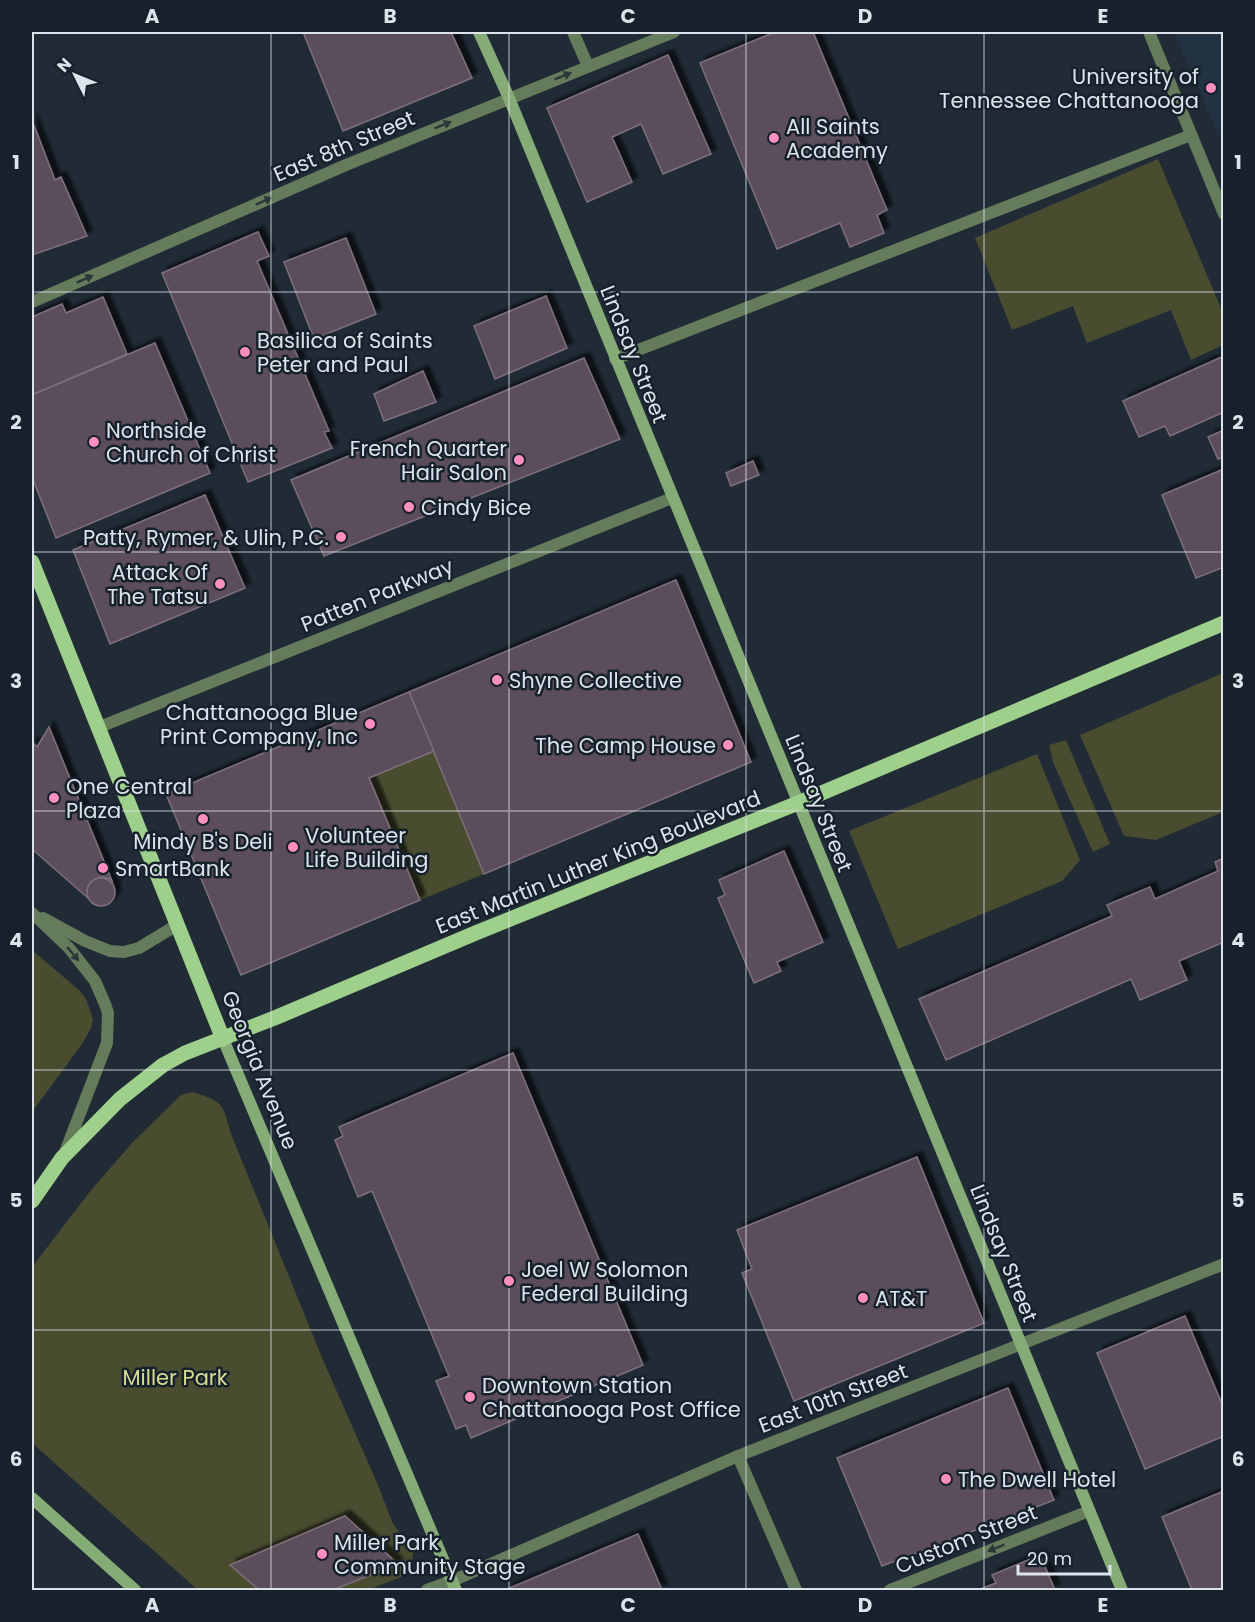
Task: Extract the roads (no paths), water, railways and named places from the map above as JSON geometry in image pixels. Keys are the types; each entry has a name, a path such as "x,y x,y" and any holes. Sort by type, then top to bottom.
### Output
{"main road":[{"name":"Georgia Avenue","path":"32,562 223,1039"},
{"name":"East Martin Luther King Boulevard","path":"32,1201 62,1158 120,1099 163,1065 185,1053 798,803 1224,622"}],"street":[{"name":"Lindsay Street","path":"479,32 509,98 1122,1590"},
{"path":"573,32 588,66"},
{"name":"East 8th Street","path":"32,302 346,165 674,32"},
{"path":"1149,32 1224,214"},
{"path":"615,359 1191,135"},
{"name":"Patten Parkway","path":"98,728 672,498"},
{"path":"32,912 85,941 110,951 124,952 139,948 177,925"},
{"path":"32,912 69,948 95,981 108,1013 107,1043 62,1158"},
{"name":"Georgia Avenue","path":"223,1039 454,1586"},
{"name":"East 10th Street","path":"427,1590 454,1586 738,1456 1224,1264"},
{"path":"738,1456 796,1590"},
{"path":"32,1498 135,1590"},
{"name":"Custom Street","path":"890,1590 1089,1511"}],"place":[{"name":"University of Tennessee Chattanooga","path":"1211,88"},
{"name":"All Saints Academy","path":"774,138"},
{"name":"Basilica of Saints Peter and Paul","path":"245,352"},
{"name":"Northside Church of Christ","path":"94,442"},
{"name":"French Quarter Hair Salon","path":"519,460"},
{"name":"Cindy Bice","path":"409,507"},
{"name":"Patty, Rymer, & Ulin, P.C.","path":"341,537"},
{"name":"Attack Of The Tatsu","path":"220,584"},
{"name":"Shyne Collective","path":"497,680"},
{"name":"Chattanooga Blue Print Company, Inc","path":"370,724"},
{"name":"The Camp House","path":"728,745"},
{"name":"One Central Plaza","path":"54,798"},
{"name":"Mindy B's Deli","path":"203,819"},
{"name":"Volunteer Life Building","path":"293,847"},
{"name":"SmartBank","path":"103,868"},
{"name":"Joel W Solomon Federal Building","path":"509,1281"},
{"name":"AT&T","path":"863,1298"},
{"name":"Downtown Station Chattanooga Post Office","path":"470,1397"},
{"name":"The Dwell Hotel","path":"946,1479"},
{"name":"Miller Park Community Stage","path":"322,1554"}],"park label":[{"name":"Miller Park","path":"175,1377"}]}
